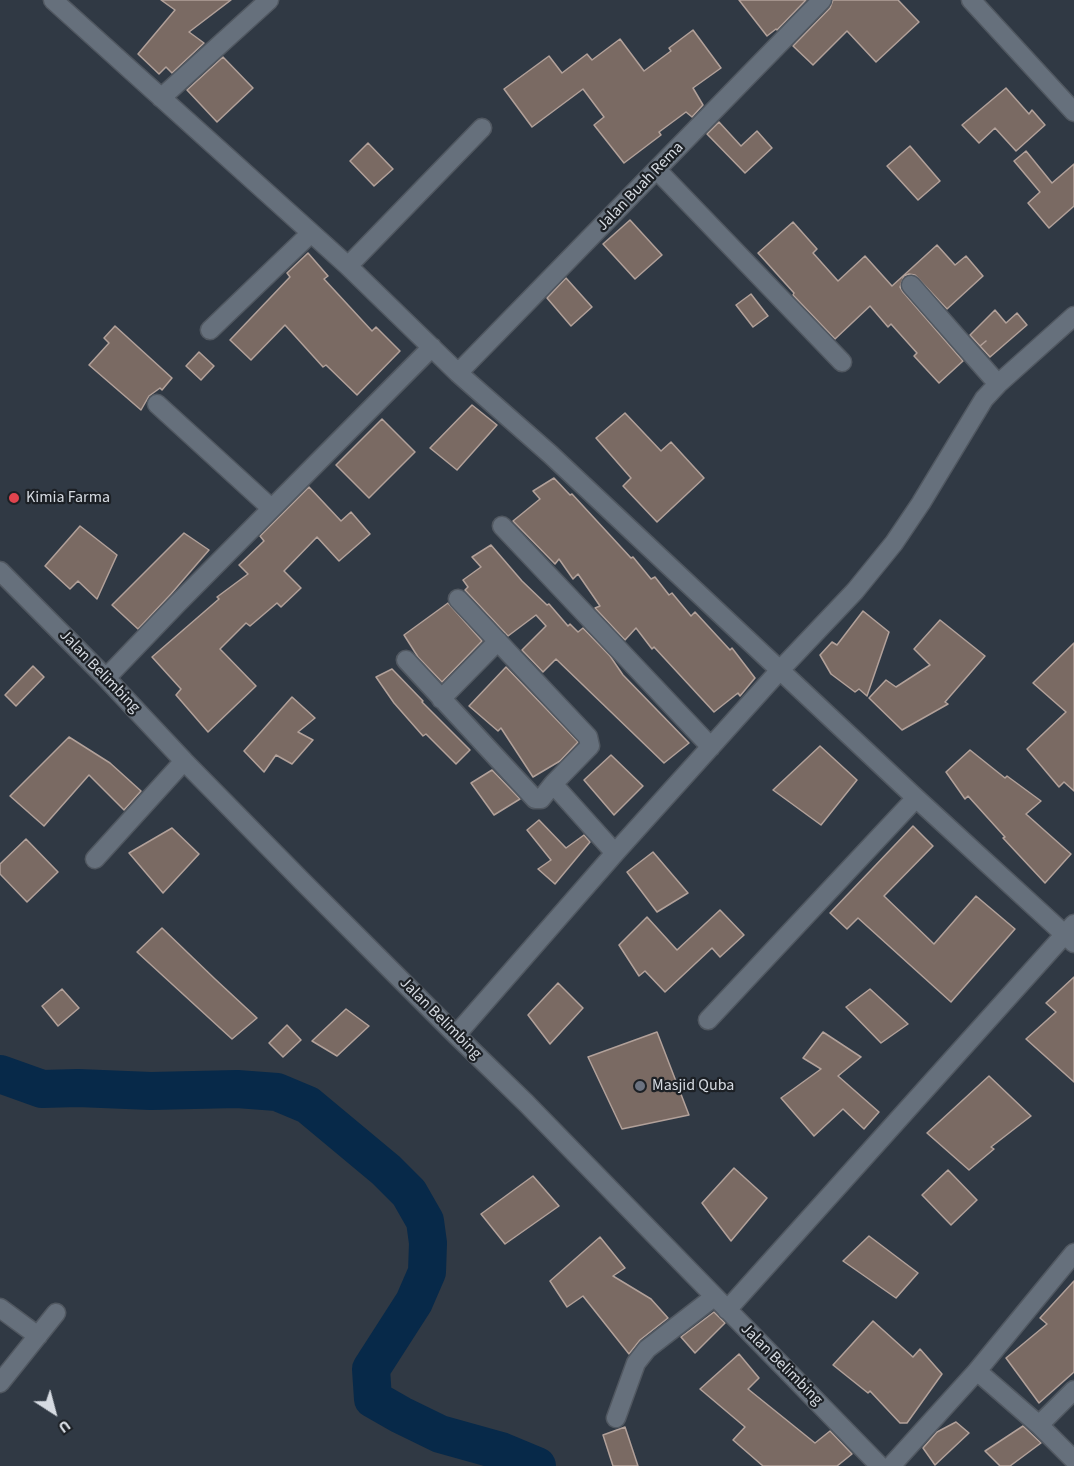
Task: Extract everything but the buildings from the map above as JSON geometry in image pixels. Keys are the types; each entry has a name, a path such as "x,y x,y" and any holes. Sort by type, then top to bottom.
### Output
{"street":[{"path":"53,0 348,266 458,373 550,454 916,798 1071,934 727,1311"},
{"path":"161,98 268,0"},
{"name":"Jalan Buah Rema","path":"458,373 822,0"},
{"path":"971,0 1074,112"},
{"path":"348,266 482,128"},
{"path":"657,170 842,362"},
{"path":"210,330 311,233"},
{"path":"911,285 998,384"},
{"path":"456,1035 615,853 780,670 855,591 894,543 921,503 984,399 1074,316"},
{"path":"106,678 432,347"},
{"path":"157,404 271,508"},
{"path":"502,526 711,747"},
{"name":"Jalan Belimbing","path":"0,571 183,760 526,1103 872,1464"},
{"path":"406,660 535,799 541,799 590,746 588,737 458,599"},
{"path":"441,699 498,641"},
{"path":"95,859 183,760"},
{"path":"553,784 615,853"},
{"path":"708,1020 916,798"},
{"path":"891,1466 977,1371 1074,1253"},
{"path":"616,1418 636,1363 647,1349 714,1297"},
{"path":"0,1308 38,1336"},
{"path":"0,1383 56,1313"},
{"path":"977,1371 1039,1425 1074,1460"},
{"path":"1039,1425 1074,1390"}],"waterway":[{"path":"0,1074 42,1089 151,1091 237,1089 277,1092 308,1105 386,1170 409,1193 425,1221 428,1243 427,1272 414,1302 371,1369 373,1399 440,1434 501,1451 537,1466"}],"place":[{"name":"Kimia Farma","path":"14,498"},
{"name":"Masjid Quba","path":"640,1086"}]}
